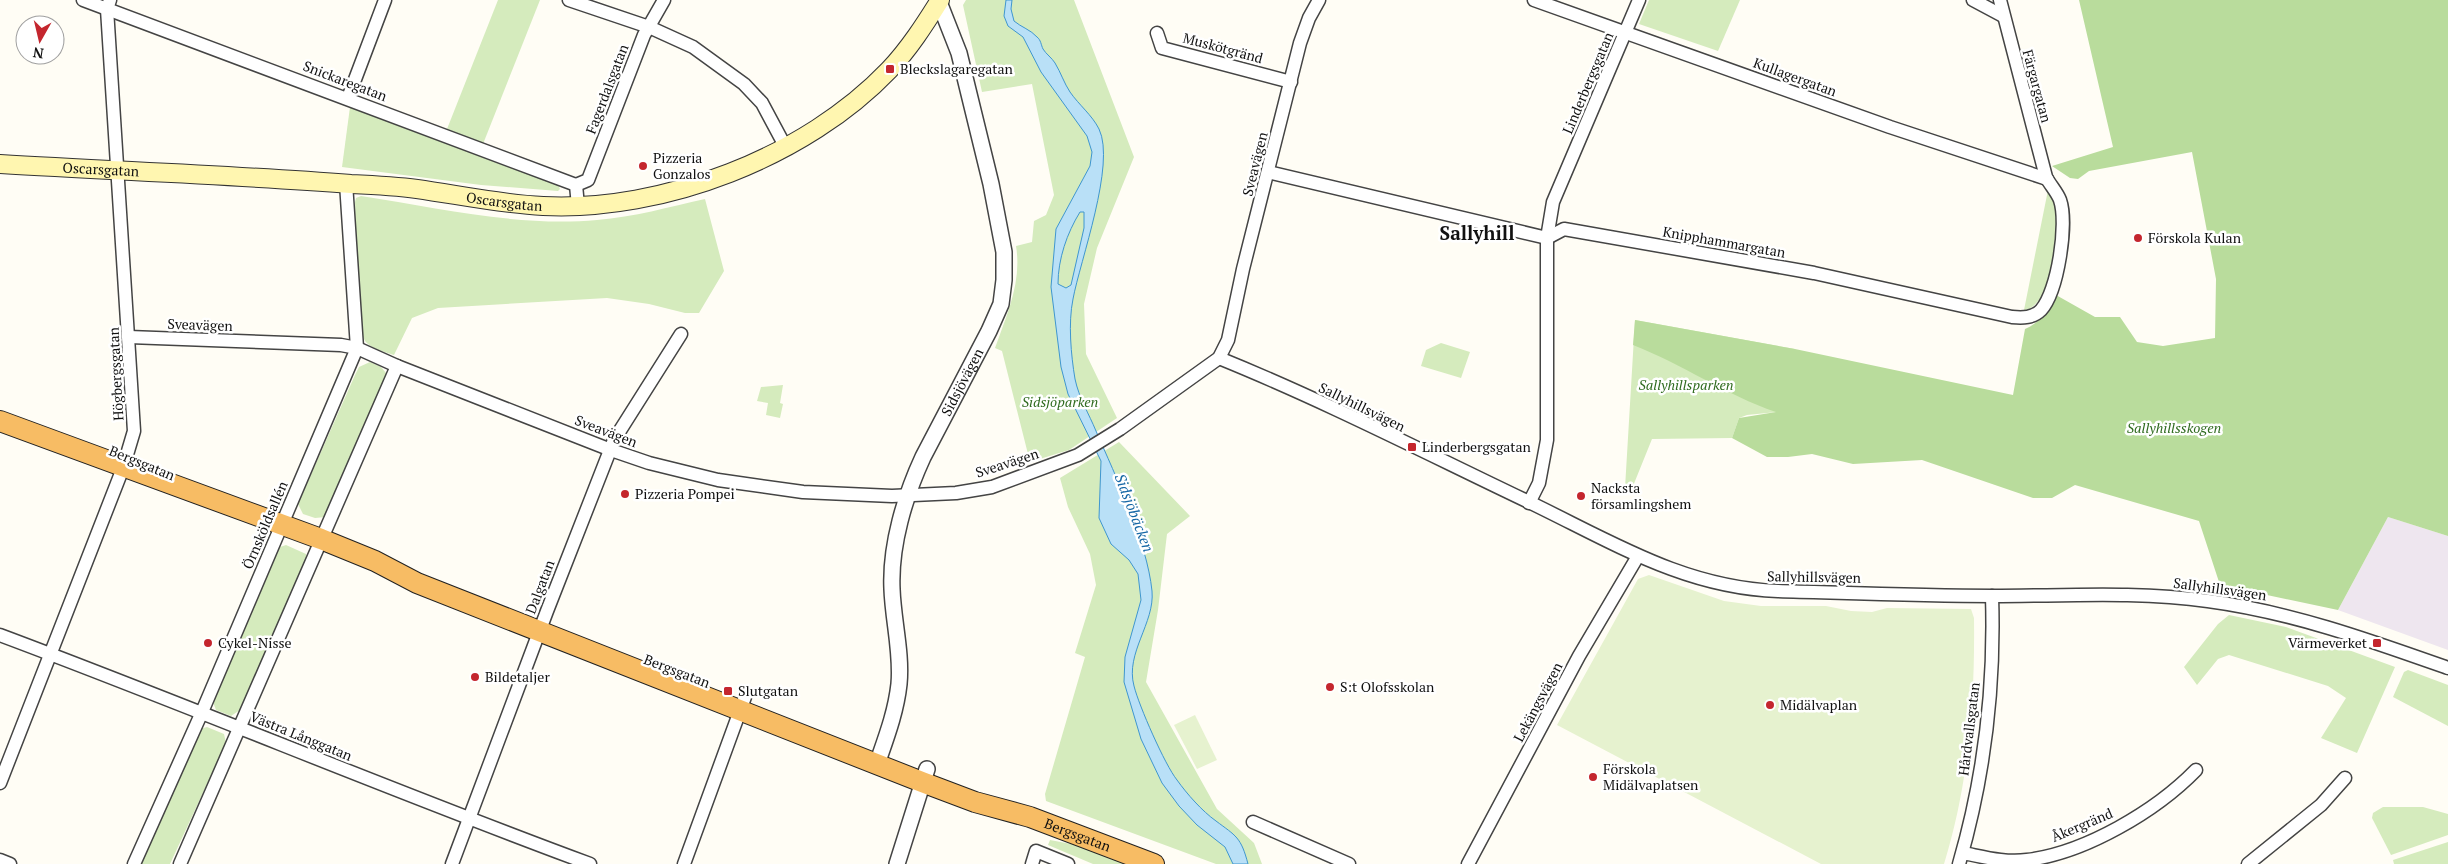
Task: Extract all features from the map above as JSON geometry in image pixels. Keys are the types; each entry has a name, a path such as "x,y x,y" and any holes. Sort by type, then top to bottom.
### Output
{"highway":[{"name":"Bergsgatan","path":"0,407 124,462 375,561 422,570 541,626 742,703 924,776 979,790 1030,817 1154,864"},
{"name":"Bergsgatan","path":"0,421 124,462"}],"main road":[{"name":"Oscarsgatan","path":"0,164 346,183 415,189 500,203 545,206 578,206 634,200 727,175 824,124 862,95 890,70 920,32 940,1"}],"street":[{"name":"Snickaregatan","path":"83,0 109,4 576,185"},
{"path":"348,98 385,0"},
{"path":"569,0 649,28 693,47 744,84 762,103 785,146"},
{"name":"Fagerdalsgatan","path":"576,185 588,180 649,28 664,0"},
{"name":"Sveavägen","path":"129,337 357,348 397,366 610,450 648,463 718,480 773,489 908,497 992,487 1078,455 1115,432 1219,358 1228,340 1300,43 1309,18 1319,0"},
{"name":"Kullagergatan","path":"1534,0 1890,127 2047,179"},
{"name":"Linderbergsgatan","path":"1529,503 1539,483 1547,440 1547,238 1553,202 1639,0"},
{"path":"1973,0 2003,16"},
{"name":"Färgargatan","path":"2000,0 2047,179"},
{"name":"Sidsjövägen","path":"879,758 896,705 899,682 892,587 894,559 902,518 922,456 989,331 1001,304 1004,280 1004,252 991,184 959,53 940,1"},
{"name":"Högbergsgatan","path":"0,784 124,462 134,431 109,4"},
{"name":"Muskötgränd","path":"1156,33 1162,48 1291,82"},
{"path":"1268,172 1547,238"},
{"name":"Knipphammargatan","path":"1547,238 1564,229 1814,272 2024,318 2033,316 2041,310 2048,298 2060,251 2063,222 2060,200 2047,179"},
{"name":"Örnsköldsallén","path":"134,864 202,712 357,348 346,183"},
{"path":"576,185 578,206"},
{"name":"Dalgatan","path":"452,864 471,819 541,626 614,440 681,334"},
{"name":"Sallyhillsvägen","path":"1219,358 1254,372 1638,556 1698,579 1749,590 1992,596 2164,596 2230,604 2270,612 2356,636 2448,668"},
{"path":"180,864 397,366"},
{"name":"Lekängsvägen","path":"1468,864 1579,656 1638,556"},
{"name":"Hårdvallsgatan","path":"1961,858 1978,783 1988,716 1992,645 1992,596"},
{"name":"Västra Långgatan","path":"0,635 590,864"},
{"path":"684,864 742,703"},
{"name":"Åkergränd","path":"1961,858 2026,860 2064,850 2106,833 2154,806 2176,790 2196,770"},
{"path":"897,864 924,776"},
{"path":"2248,864 2320,805 2345,778"},
{"path":"1253,822 1349,864"},
{"path":"1032,864 1036,851 1068,864"},
{"path":"0,860 10,864"}],"shaded area":[{"path":"2388,517 2448,536 2448,650 2338,610"}],"green space":[{"path":"498,0 540,0 483,144 447,129"},
{"name":"Sidsjöparken","path":"966,0 1074,0 1134,157 1097,248 1084,304 1086,354 1117,418 1069,450 1030,462 1002,351 995,348 1015,285 1017,272 1016,246 1032,242 1034,221 1046,215 1054,195 1032,84 982,92 963,5"},
{"path":"1649,0 1740,0 1718,51 1639,24"},
{"name":"Sallyhillsskogen","path":"2079,0 2448,0 2448,536 2388,517 2338,610 2220,585 2199,521 2075,485 2052,498 2033,498 1922,460 1853,464 1812,454 1767,457 1732,438 1739,418 1776,412 1739,397 1633,345 1635,320 1795,349 2013,395 2025,329 2036,323 2044,315 2056,295 2095,317 2120,317 2137,342 2163,346 2215,338 2216,279 2192,152 2089,171 2078,179 2070,178 2052,166 2113,147"},
{"path":"350,107 374,114 557,183 560,189 558,191 481,185 342,167"},
{"path":"2048,190 2055,198 2057,211 2057,244 2054,262 2042,295 2034,305 2024,310"},
{"path":"361,196 449,211 538,221 597,220 624,217 705,199 724,271 699,313 685,313 649,304 607,298 438,308 412,318 394,355 369,345 364,339 361,329 357,295 355,202 356,198"},
{"name":"Sallyhillsparken","path":"1635,320 1795,349 1777,412 1747,415 1739,418 1732,438 1652,439 1631,491 1625,488"},
{"path":"1441,343 1470,352 1461,378 1421,366 1426,350"},
{"path":"370,362 381,367 386,373 386,380 326,517 315,518 303,514 298,504 359,367"},
{"path":"783,385 780,403 783,404 780,418 766,415 768,403 757,401 761,387"},
{"name":"Sidsjöparken","path":"1119,442 1190,516 1167,534 1158,610 1146,682 1217,809 1254,843 1262,864 1216,864 1046,801 1045,794 1085,657 1075,653 1096,585 1090,554 1068,507 1060,478"},
{"path":"286,545 306,554 307,561 240,710 231,716 216,710 213,702 280,547"},
{"name":"Midälvaplan","path":"1649,575 1724,601 1761,606 1826,606 1851,611 1872,612 1887,608 1971,609 1974,618 1974,649 1969,742 1953,834 1944,864 1821,864 1557,725 1638,579"},
{"path":"2229,615 2286,627 2395,667 2357,753 2321,738 2346,698 2328,686 2229,655 2218,659 2197,685 2184,667 2218,624"},
{"path":"2408,670 2448,685 2448,726 2393,697 2404,672"},
{"path":"1195,715 1217,760 1197,769 1174,725"},
{"path":"207,727 224,734 226,743 170,864 139,864 200,729"},
{"path":"2383,807 2423,807 2448,814 2448,835 2391,855 2372,818 2373,813"},
{"path":"1050,840 1082,846 1127,864 1093,864 1048,845"},
{"path":"2448,842 2448,864 2394,864 2393,860"}],"water":[{"path":"1006,0 1012,0 1011,9 1014,21 1032,32 1039,40 1043,49 1055,63 1070,92 1096,124 1103,145 1100,188 1073,299 1071,318 1072,360 1079,393 1130,510 1149,572 1152,603 1133,662 1134,686 1153,735 1172,772 1185,791 1200,807 1237,838 1243,848 1248,864 1233,864 1225,847 1197,825 1179,806 1162,783 1141,739 1124,682 1125,657 1141,600 1138,574 1129,560 1111,544 1099,518 1101,461 1068,394 1061,367 1051,287 1056,229 1090,166 1092,152 1087,136 1041,72 1023,37 1008,26 1004,16","holes":["1080,212 1084,212 1084,228 1071,285 1066,288 1058,284 1062,256 1067,237 1075,220"]}],"place":[{"name":"Bleckslagaregatan","path":"890,69"},
{"name":"Pizzeria Gonzalos","path":"643,166"},
{"name":"Förskola Kulan","path":"2138,238"},
{"name":"Linderbergsgatan","path":"1412,447"},
{"name":"Pizzeria Pompei","path":"625,494"},
{"name":"Nacksta församlingshem","path":"1581,496"},
{"name":"Cykel-Nisse","path":"208,643"},
{"name":"Värmeverket","path":"2377,643"},
{"name":"Bildetaljer","path":"475,677"},
{"name":"S:t Olofsskolan","path":"1330,687"},
{"name":"Slutgatan","path":"728,691"},
{"name":"Midälvaplan","path":"1770,705"},
{"name":"Förskola Midälvaplatsen","path":"1593,777"}],"district":[{"name":"Sallyhill","path":"1477,233"}],"water label":[{"name":"Sidsjöbäcken","path":"1134,513"}]}
